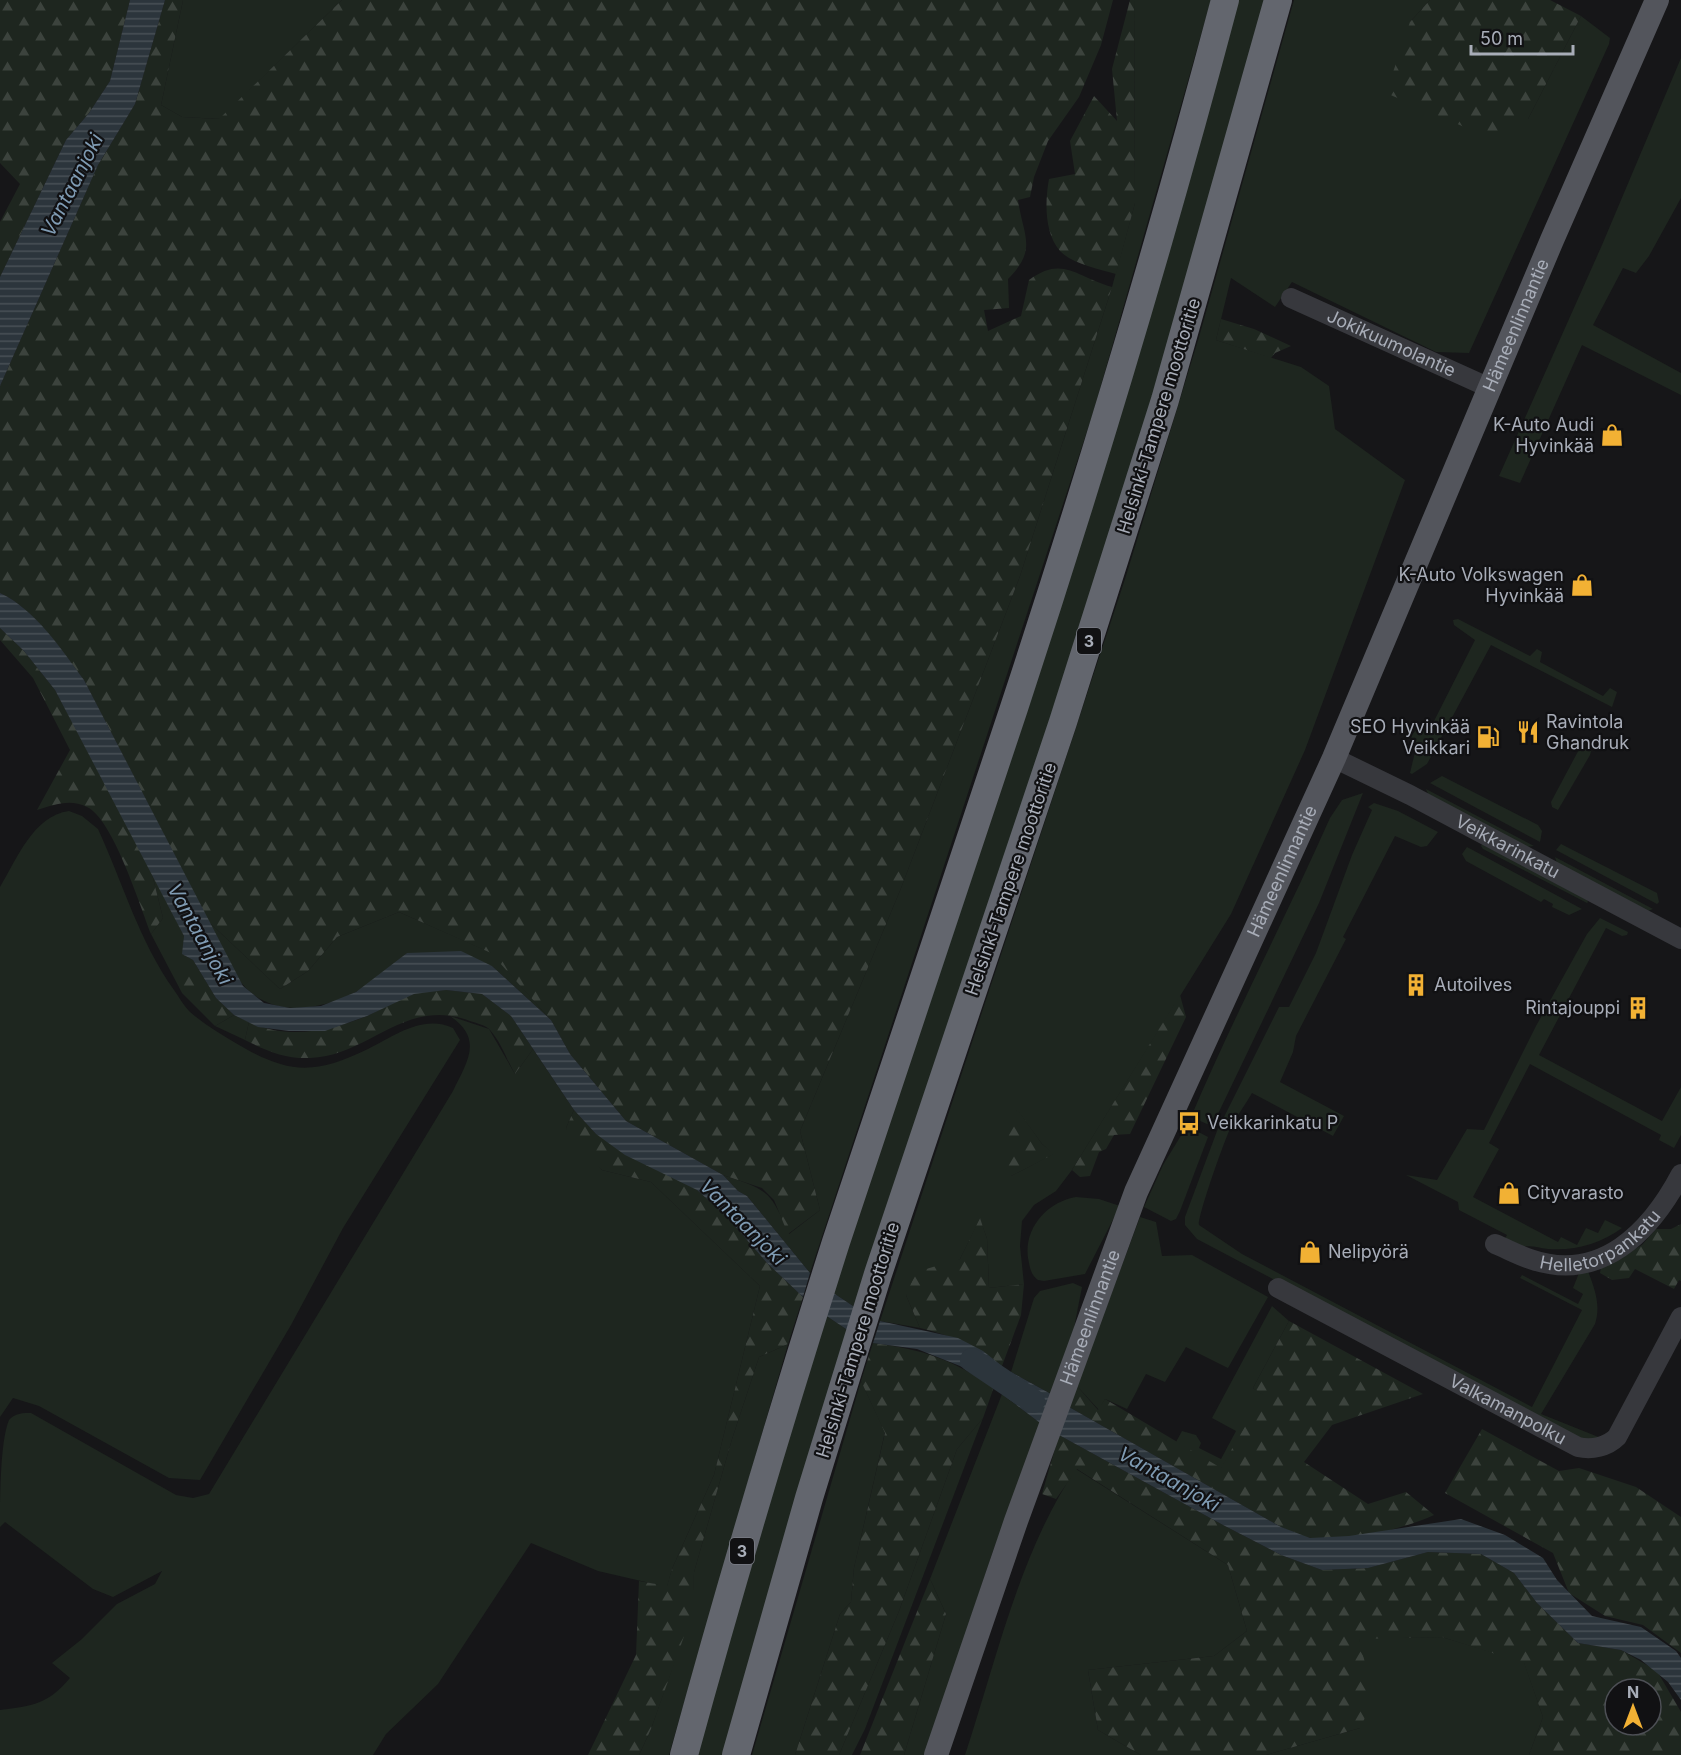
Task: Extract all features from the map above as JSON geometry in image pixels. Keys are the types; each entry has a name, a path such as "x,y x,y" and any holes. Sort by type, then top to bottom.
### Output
{"highway":[{"name":"3","path":"684,1755 803,1348 837,1240 1015,706 1116,387 1191,130 1225,0"},
{"name":"Helsinki-Tampere moottoritie","path":"736,1755 878,1274 1063,722 1165,400 1278,0"}],"main road":[{"name":"Hämeenlinnantie","path":"936,1755 1044,1444 1136,1192 1334,758 1490,388 1658,0"}],"street":[{"name":"Jokikuumolantie","path":"1291,298 1490,388"},
{"name":"Veikkarinkatu","path":"1334,758 1410,795 1681,939"},
{"name":"Helletorpankatu","path":"1495,1244 1530,1259 1552,1264 1583,1263 1599,1258 1629,1243 1675,1200 1681,1174"},
{"name":"Valkamanpolku","path":"1278,1288 1479,1397 1578,1447 1587,1449 1611,1443 1617,1437 1681,1317"}],"green space":[{"path":"0,0 130,0 110,81 89,113 66,140 0,277 0,222 20,184 0,163"},
{"path":"165,0 183,0 161,105 182,117 219,119 342,0 1113,0 1101,45 1079,97 1048,141 1034,177 1030,197 1018,200 1026,250 1023,259 1008,279 1009,308 984,310 988,331 1021,316 1029,280 1051,269 1070,270 1112,287 1020,576 901,888 800,1131 820,1210 788,1234 774,1200 762,1188 723,1175 626,1121 570,1054 551,1020 491,953 399,912 337,937 308,971 280,989 209,922 84,680 36,620 13,600 0,593 0,386 98,165 135,104"},
{"path":"183,0 342,0 220,119 182,117 161,105"},
{"path":"1130,0 1134,0 1135,203 1116,274 1079,263 1060,251 1048,226 1047,197 1049,179 1075,174 1070,141 1094,96 1117,121 1112,69"},
{"path":"1134,0 1211,0 1094,410 810,1273 747,1196 738,1191 723,1175 750,1184 766,1194 777,1208 789,1234 820,1210 800,1131 901,888 1020,576 1112,287 1135,203"},
{"path":"1238,0 1267,0 1130,476 856,1308 832,1292"},
{"path":"1294,0 1430,0 1410,22 1528,119 1581,16 1610,38 1469,353 1436,352 1292,282 1275,307 1231,278 1216,340 1301,367 1329,386 1335,429 1405,480 1305,750 1231,914 1072,1170 1056,1191 1034,1205 1022,1221 1020,1246 1024,1284 989,1288 987,1239 980,1219 960,1259 906,1295 920,1328 880,1321 1126,576 1199,337","holes":["1017,1110 1042,1144 1053,1154 1011,1176"]},
{"path":"1430,0 1550,0 1581,16 1528,119 1499,138 1485,136 1386,93 1410,22"},
{"path":"1681,58 1681,198 1649,256 1636,273 1623,268 1593,325 1681,373 1681,395 1582,345 1520,483 1499,476 1602,245"},
{"path":"1221,319 1254,329 1291,346 1275,353 1271,358 1216,340"},
{"path":"1458,619 1530,656 1537,649 1542,652 1540,662 1603,696 1610,688 1617,692 1612,707 1491,645 1427,764 1412,774 1410,773 1415,752 1411,736 1417,729 1432,725 1475,640 1454,625 1453,620"},
{"path":"0,628 24,651 55,690 150,866 163,918 151,934 125,864 97,815 87,807 74,803 62,803 37,810 70,750 33,678 0,640"},
{"path":"1588,739 1593,744 1590,755 1558,810 1552,807 1551,802 1583,742"},
{"path":"1442,776 1538,825 1542,831 1540,842 1430,783"},
{"path":"1426,789 1534,846 1526,847 1428,794"},
{"path":"1363,793 1319,903 1217,1116 1213,1123 1207,1124 1191,1117 1330,818 1342,800"},
{"path":"1374,803 1398,811 1438,832 1427,846 1421,847 1395,836 1296,1036 1293,1052 1280,1082 1344,1116 1333,1136 1252,1093 1234,1121 1218,1159 1199,1225 1242,1254 1532,1407 1582,1310 1520,1278 1522,1275 1578,1304 1583,1294 1573,1288 1579,1273 1588,1271 1597,1304 1595,1324 1541,1414 1601,1438 1587,1445 1197,1239 1185,1225 1185,1217 1217,1131 1279,1007 1289,1007 1316,953 1352,855 1372,810 1368,807"},
{"path":"69,811 82,816 98,829 132,911 162,971 190,1012 220,1034 273,1062 303,1068 318,1067 350,1057 398,1033 420,1025 442,1024 453,1028 460,1040 343,1228 291,1325 200,1480 169,1478 39,1406 13,1398 0,1417 0,887 27,840 36,830 45,821"},
{"path":"1482,844 1587,900 1588,902 1483,849"},
{"path":"1561,844 1657,893 1659,902 1657,904 1556,850"},
{"path":"1467,847 1582,909 1569,915 1552,907 1553,904 1544,899 1541,902 1466,861 1462,854"},
{"path":"1555,857 1653,909 1648,911 1557,863"},
{"path":"150,866 184,936 182,993 151,934 163,918"},
{"path":"399,912 492,953 551,1020 492,966 407,953 369,984 342,998 313,1007 284,1007 270,1003 257,997 239,980 209,922 280,989 308,971 337,937"},
{"path":"1600,918 1628,932 1627,935 1622,936 1606,928 1539,1055 1662,1121 1681,1087 1681,1135 1674,1148 1659,1140 1661,1135 1530,1064 1489,1143 1499,1149 1473,1197 1558,1242 1561,1237 1577,1245 1586,1228 1598,1233 1605,1220 1622,1228 1596,1242 1577,1247 1548,1249 1530,1246 1520,1248 1504,1240 1507,1235 1459,1210 1458,1202 1406,1175 1437,1180 1467,1129 1484,1130 1536,1026 1587,934"},
{"path":"182,954 193,960 216,998 234,1015 215,1026 182,993"},
{"path":"446,990 482,994 511,1016 533,1049 515,1074 488,1028 447,1015 426,1016 407,1021 351,1048 331,1055 310,1058 277,1054 245,1040 249,1022 278,1031 324,1029 367,1016 408,996"},
{"path":"1180,995 1186,1017 1130,1134 1114,1135 1106,1149 1099,1152 1090,1176 1080,1177 1072,1170"},
{"path":"234,1015 249,1022 245,1040 215,1026"},
{"path":"450,1016 489,1029 515,1074 533,1049 574,1110 566,1128 602,1170 651,1182 760,1286 714,1475 672,1569 667,1587 598,1571 531,1543 438,1684 386,1734 373,1755 0,1755 0,1710 31,1705 47,1698 62,1687 70,1678 52,1663 82,1639 117,1604 155,1584 162,1571 113,1597 93,1589 5,1522 0,1527 2,1456 9,1420 22,1413 31,1413 176,1495 193,1498 209,1494 453,1091 467,1061 470,1042 467,1033"},
{"path":"1017,1109 1042,1144 1054,1154 1011,1176 1002,1155"},
{"path":"574,1110 596,1134 697,1190 726,1216 767,1263 803,1297 788,1344 759,1357 732,1439 694,1572 693,1611 651,1729 639,1755 588,1755 636,1655 639,1581 667,1586 672,1569 714,1475 760,1286 651,1182 602,1170 573,1142 566,1128"},
{"path":"1191,1128 1208,1137 1180,1211 1176,1219 1171,1221 1144,1207 1163,1165 1185,1129"},
{"path":"1076,1197 1099,1199 1120,1206 1085,1274 1038,1280 1032,1273 1028,1258 1028,1247 1034,1227 1040,1218 1056,1204"},
{"path":"1140,1217 1156,1222 1162,1256 1192,1255 1268,1297 1228,1368 1186,1347 1165,1382 1146,1374 1127,1409 1105,1399 1099,1410 1077,1386"},
{"path":"980,1218 987,1239 989,1288 1024,1284 1021,1315 1002,1366 983,1352 963,1342 920,1328 906,1295 916,1272 960,1259"},
{"path":"1681,1224 1681,1281 1679,1280 1674,1289 1635,1269 1629,1278 1612,1280 1600,1273 1601,1268 1642,1245 1656,1229 1671,1229"},
{"path":"1073,1283 1082,1287 1074,1328 1051,1394 1011,1372 1034,1298 1040,1291"},
{"path":"1272,1306 1289,1321 1253,1388 1264,1395 1221,1469 1176,1442 1182,1431 1196,1435 1201,1443 1199,1448 1221,1459 1236,1431 1212,1418"},
{"path":"825,1315 849,1331 724,1755 695,1755"},
{"path":"1289,1321 1423,1394 1332,1425 1304,1462 1368,1504 1406,1492 1434,1515 1374,1534 1326,1539 1303,1536 1281,1527 1069,1407 1077,1386 1098,1410 1105,1399 1221,1468 1263,1395 1253,1388"},
{"path":"873,1343 936,1357 964,1369 994,1387 983,1418 957,1449 899,1611 839,1755 795,1755 840,1614 851,1602 854,1568 885,1433 861,1381"},
{"path":"788,1344 669,1755 639,1755 651,1729 692,1611 694,1572 732,1439 759,1357"},
{"path":"861,1381 885,1432 854,1568 851,1602 840,1614 795,1755 752,1755"},
{"path":"1002,1394 1040,1423 992,1554 925,1755 904,1755 946,1614 930,1579"},
{"path":"983,1418 865,1729 852,1755 839,1755 899,1611 957,1449"},
{"path":"1482,1429 1559,1471 1579,1468 1636,1487 1681,1517 1681,1653 1643,1625 1605,1616 1569,1593 1553,1553 1445,1493"},
{"path":"1059,1435 1281,1555 1322,1570 1368,1568 1428,1552 1481,1554 1514,1573 1537,1603 1578,1643 1621,1650 1657,1671 1661,1677 1603,1677 1603,1737 1663,1737 1663,1681 1681,1712 1681,1755 1529,1755 1543,1717 1524,1663 1442,1637 1359,1639 1374,1699 1360,1728 1266,1755 1141,1755 1098,1730 1088,1670 1214,1656 1247,1631 1228,1565 1077,1469 1056,1499 1042,1494"},
{"path":"1076,1469 1228,1565 1247,1631 1214,1656 1088,1670 1098,1730 1141,1755 965,1755 1024,1571 1056,1501"},
{"path":"930,1579 946,1614 904,1755 860,1755"},
{"path":"1442,1637 1524,1662 1543,1717 1529,1755 1266,1755 1360,1728 1359,1638"}],"water":[{"path":"130,0 165,0 135,104 98,165 0,386 0,277 66,140 89,113 110,81"},
{"path":"0,593 25,609 36,620 84,680 243,986 264,1003 290,1008 321,1006 356,992 407,953 461,951 492,966 551,1020 570,1054 626,1121 723,1175 738,1191 747,1196 810,1273 803,1297 767,1263 726,1216 697,1190 625,1155 596,1134 574,1110 511,1016 482,994 446,990 414,994 367,1016 325,1031 289,1031 258,1027 234,1015 216,998 193,960 182,954 184,936 55,690 24,651 0,628"},
{"path":"832,1292 856,1308 849,1331 825,1315"},
{"path":"880,1321 958,1338 983,1351 1002,1366 994,1387 960,1366 917,1349 873,1343"},
{"path":"1011,1372 1051,1394 1040,1423 1002,1394"},
{"path":"1069,1407 1281,1527 1310,1538 1349,1536 1461,1519 1505,1535 1543,1558 1557,1580 1592,1616 1641,1627 1676,1651 1681,1658 1681,1700 1663,1677 1641,1660 1621,1650 1578,1643 1537,1603 1514,1573 1481,1554 1428,1552 1368,1568 1322,1570 1281,1555 1059,1435"}],"waterway":[{"name":"Vantaanjoki","path":"972,1360 1033,1401"}],"place":[{"name":"K-Auto Audi Hyvinkää","path":"1612,435"},
{"name":"K-Auto Volkswagen Hyvinkää","path":"1582,585"},
{"name":"Ravintola Ghandruk","path":"1528,732"},
{"name":"SEO Hyvinkää Veikkari","path":"1488,737"},
{"name":"Autoilves","path":"1416,985"},
{"name":"Rintajouppi","path":"1638,1008"},
{"name":"Veikkarinkatu P","path":"1189,1123"},
{"name":"Cityvarasto","path":"1509,1193"},
{"name":"Nelipyörä","path":"1310,1252"}]}
